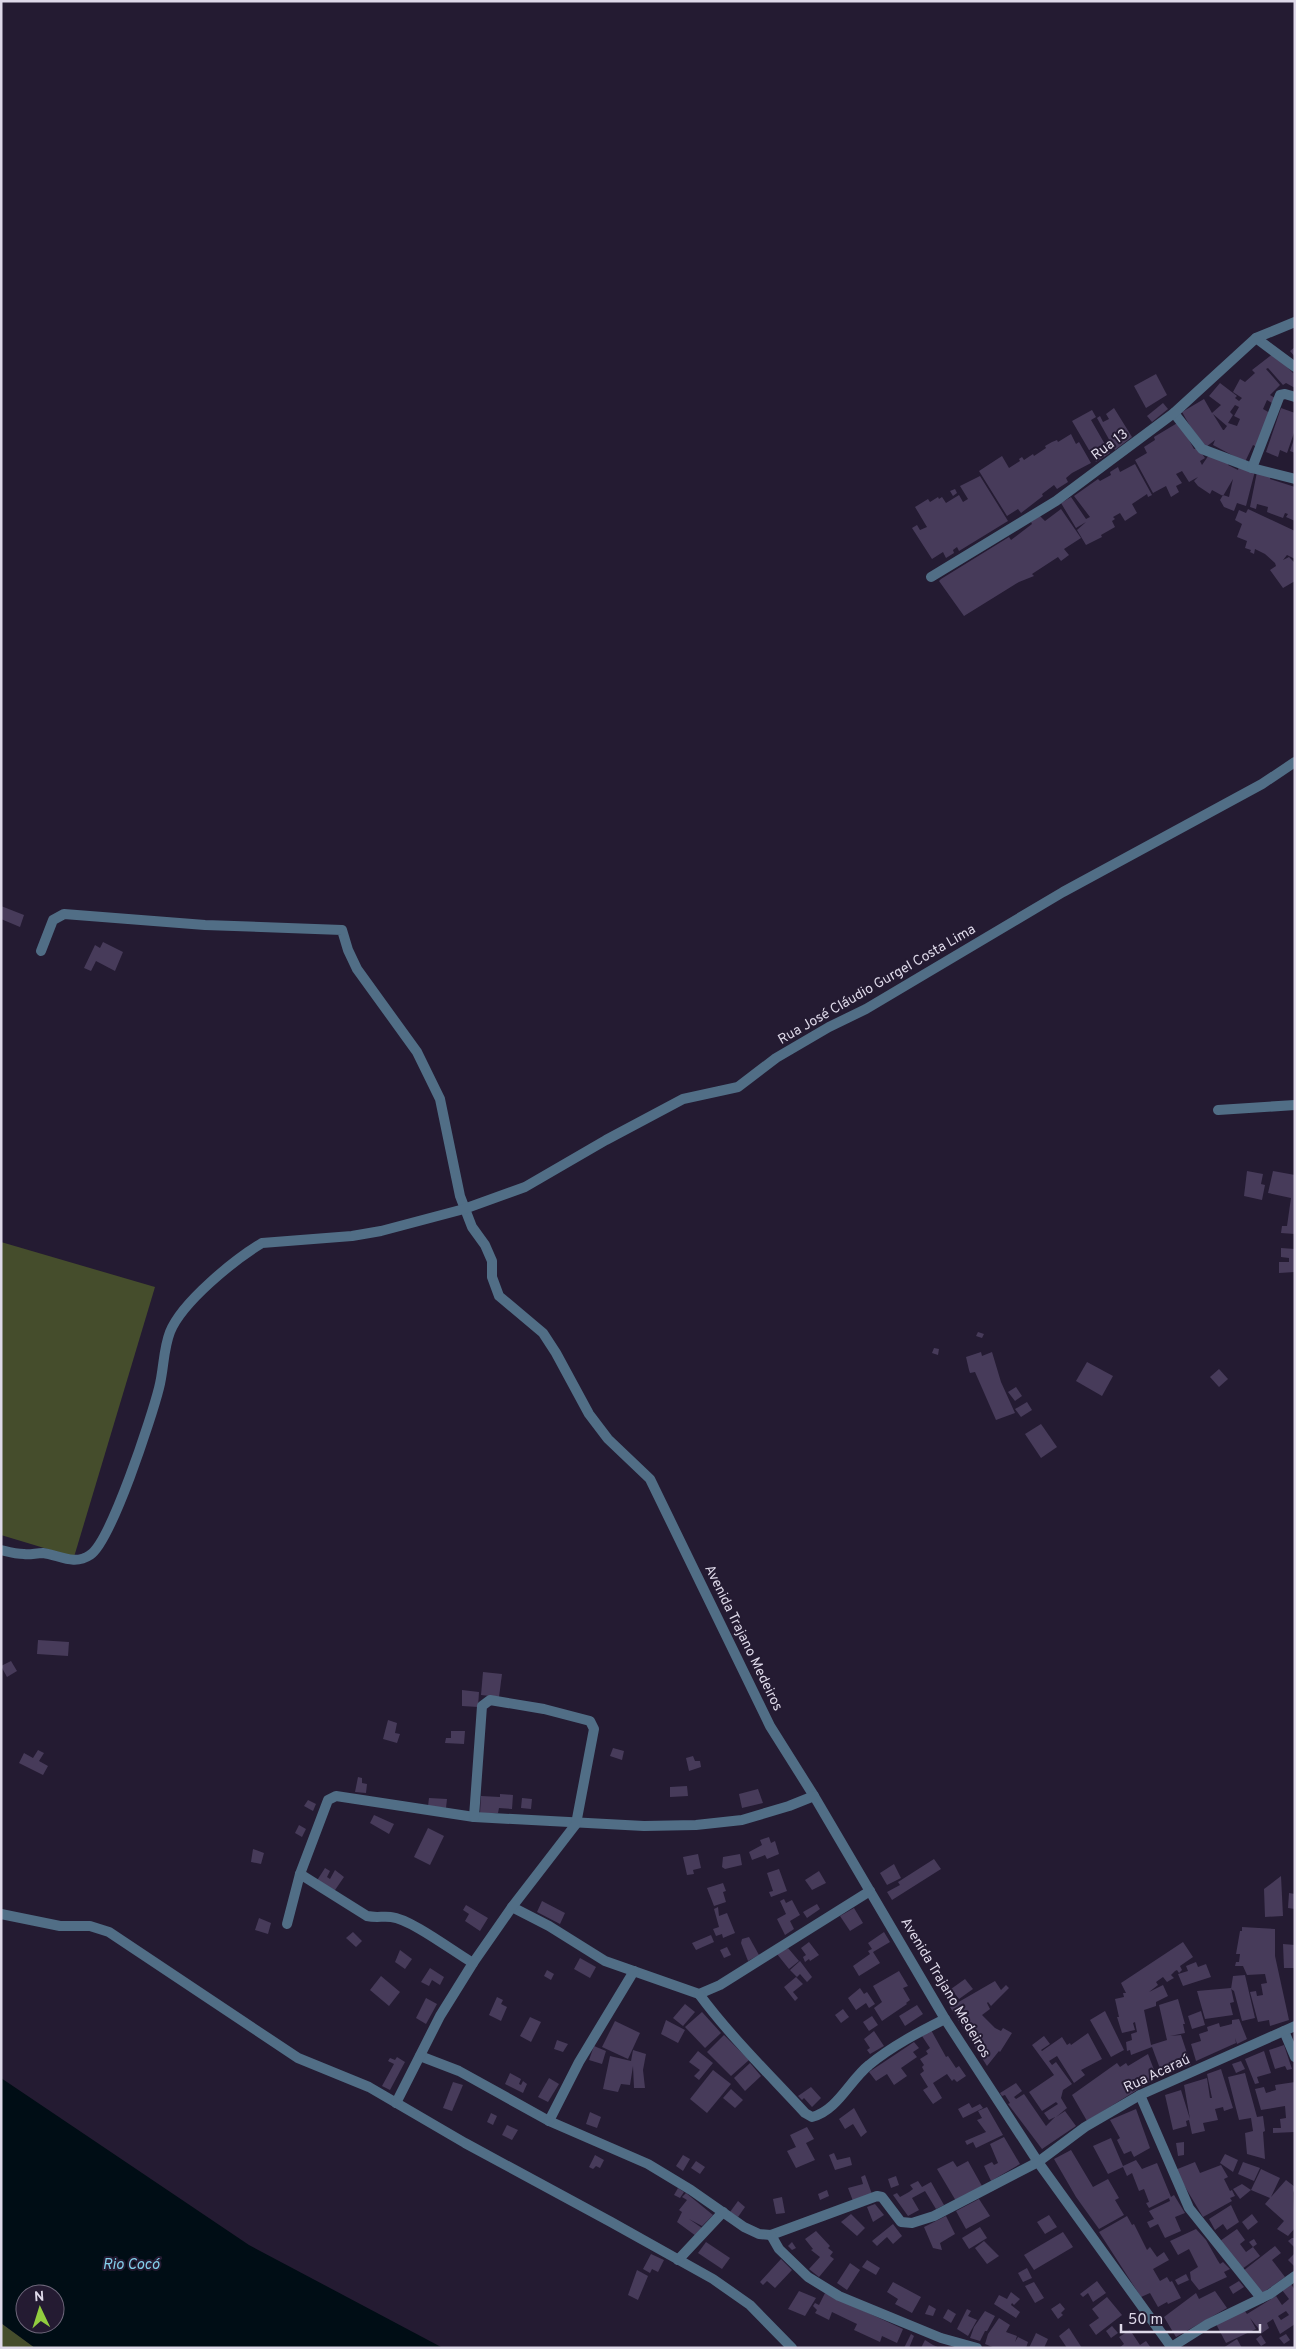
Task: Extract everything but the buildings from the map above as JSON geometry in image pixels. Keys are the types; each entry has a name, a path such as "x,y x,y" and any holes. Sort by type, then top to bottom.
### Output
{"street":[{"name":"Rua 13","path":"931,577 1056,501 1174,413 1256,338 1295,322"},
{"path":"1256,338 1295,367"},
{"path":"1252,468 1280,395 1285,394 1295,397"},
{"path":"1174,413 1202,449 1252,468 1295,479"},
{"name":"Rua José Cláudio Gurgel Costa Lima","path":"1,1550 24,1555 42,1553 71,1561 90,1555 97,1548 109,1528 128,1485 160,1386 170,1332 176,1319 208,1284 234,1261 262,1243 381,1231 464,1209 525,1188 606,1140 683,1099 738,1087 776,1058 829,1027 866,1010 1063,892 1262,784 1295,762"},
{"name":"Avenida Trajano Medeiros","path":"41,951 53,920 64,914 204,925 342,930 348,950 357,969 417,1052 440,1099 460,1196 472,1228 485,1245 492,1261 492,1276 499,1296 543,1333 556,1353 588,1414 608,1439 642,1469 656,1488 770,1726 814,1796 945,2019 1038,2162 1171,2347"},
{"path":"1218,1110 1295,1105"},
{"path":"396,2103 440,2016 473,1964 512,1907 576,1824 594,1729 590,1721 544,1709 490,1700 482,1706 474,1817"},
{"path":"287,1924 300,1874 328,1800 336,1796 474,1817 576,1824 696,1825 742,1820 814,1796"},
{"path":"300,1874 368,1916 376,1918 392,1917 406,1923 473,1964"},
{"path":"698,1994 720,1985 870,1890"},
{"path":"512,1907 549,1926 604,1961 698,1994 722,2026 750,2052 805,2113 812,2117 824,2112 868,2066 912,2036 945,2019"},
{"path":"1,1914 60,1926 90,1926 109,1932 298,2058 368,2087 465,2143 713,2279 750,2305 792,2348"},
{"path":"549,2121 579,2062 634,1971"},
{"name":"Rua Acaraú","path":"771,2236 877,2196 882,2197 902,2222 912,2224 934,2216 1038,2162 1085,2127 1140,2095 1295,2026"},
{"path":"1284,2031 1295,2057"},
{"path":"420,2056 459,2071 549,2121 648,2164 744,2227 759,2234 771,2236 778,2249 808,2278 839,2296 941,2338 978,2348"},
{"path":"1140,2095 1189,2208 1261,2298"},
{"path":"678,2260 723,2212"},
{"path":"1171,2347 1208,2324 1261,2298 1295,2276"}],"green space":[{"path":"1,1242 155,1287 74,1557 1,1535"},
{"path":"1,2323 35,2348 1,2348"}],"water":[{"name":"Rio Cocó","path":"1,2078 249,2245 443,2348 35,2348 16,2334 65,2334 65,2284 15,2284 15,2333 1,2323"}]}
